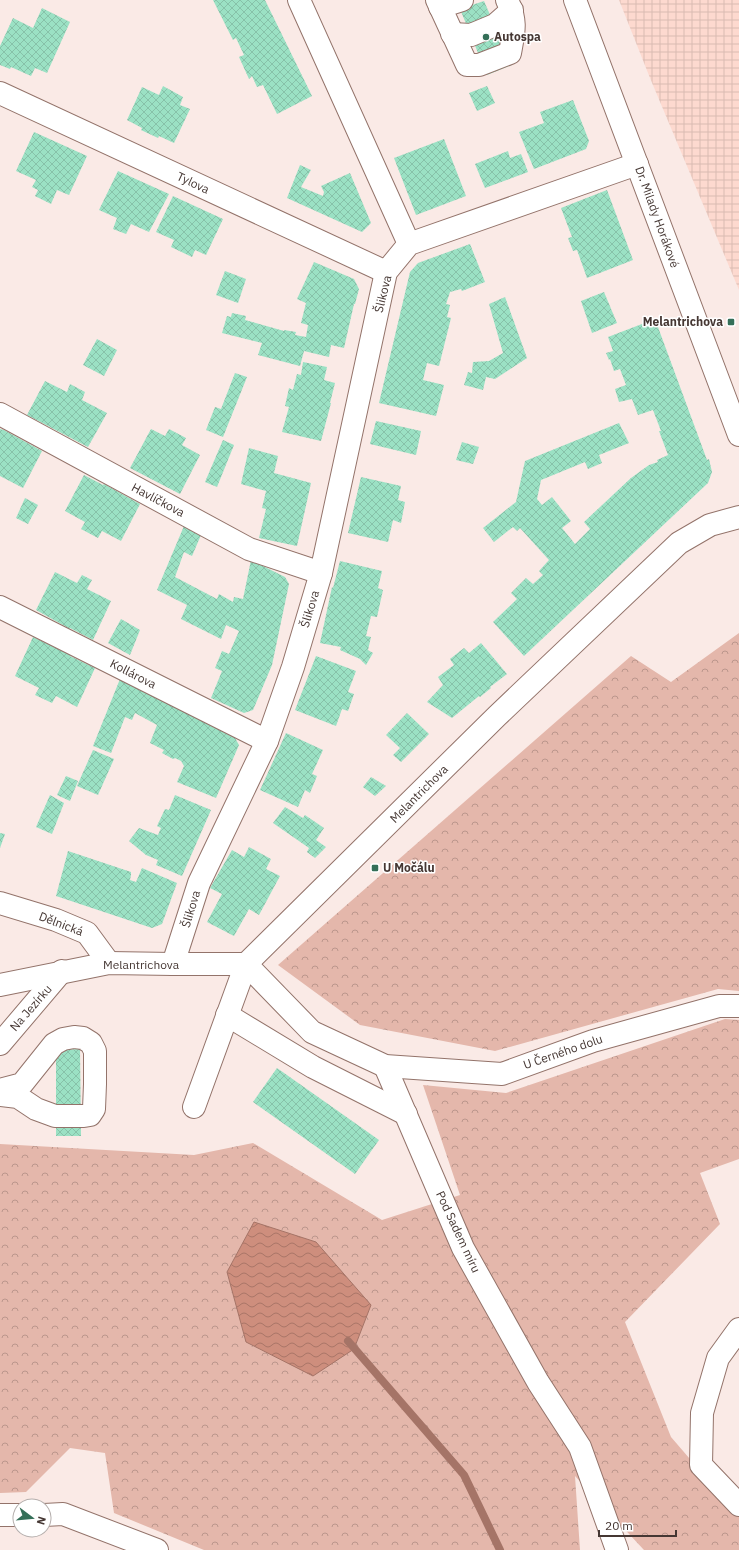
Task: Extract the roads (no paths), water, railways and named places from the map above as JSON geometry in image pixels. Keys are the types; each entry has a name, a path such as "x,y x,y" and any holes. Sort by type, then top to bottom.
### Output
{"street":[{"path":"299,0 409,244 637,164"},
{"path":"462,0 438,3 468,65 479,66 510,53 511,12"},
{"name":"Dr. Milady Horákové","path":"576,0 739,435"},
{"path":"452,34 471,35 495,25 511,12"},
{"name":"Tylova","path":"0,93 386,272"},
{"name":"Šlikova","path":"173,964 199,883 267,741 293,667 321,572 386,272 409,244"},
{"name":"Havlíčkova","path":"0,414 249,549 321,572"},
{"name":"Melantrichova","path":"62,972 109,963 246,964 497,716 679,543 710,525 739,517"},
{"name":"Kollárova","path":"0,607 267,741"},
{"name":"Dělnická","path":"0,903 56,920 87,934 109,963"},
{"path":"194,1107 246,964 312,1032 385,1066"},
{"path":"0,985 62,972"},
{"name":"Na Jezírku","path":"0,1044 62,972"},
{"name":"U Černého dolu","path":"385,1066 502,1074 593,1041 719,1006 739,1006"},
{"path":"227,1015 313,1067 406,1114"},
{"path":"0,1090 22,1084 54,1044 63,1039 74,1037 83,1038 91,1043 95,1051 94,1109 90,1114 84,1116 55,1116 36,1109 18,1097 0,1095"},
{"name":"Pod Sadem míru","path":"385,1066 464,1248 538,1382 580,1447 617,1550"},
{"path":"739,1329 718,1358 702,1413 701,1465 739,1505"},
{"path":"52,1514 63,1514 157,1550"},
{"path":"0,1515 12,1515"}],"water":[{"path":"254,1222 316,1242 371,1305 354,1349 313,1376 246,1342 227,1272"}],"waterway":[{"path":"348,1341 464,1475 500,1550"}],"place":[{"name":"Autospa","path":"486,37"},
{"name":"Melantrichova","path":"731,322"},
{"name":"U Močálu","path":"375,868"}]}
